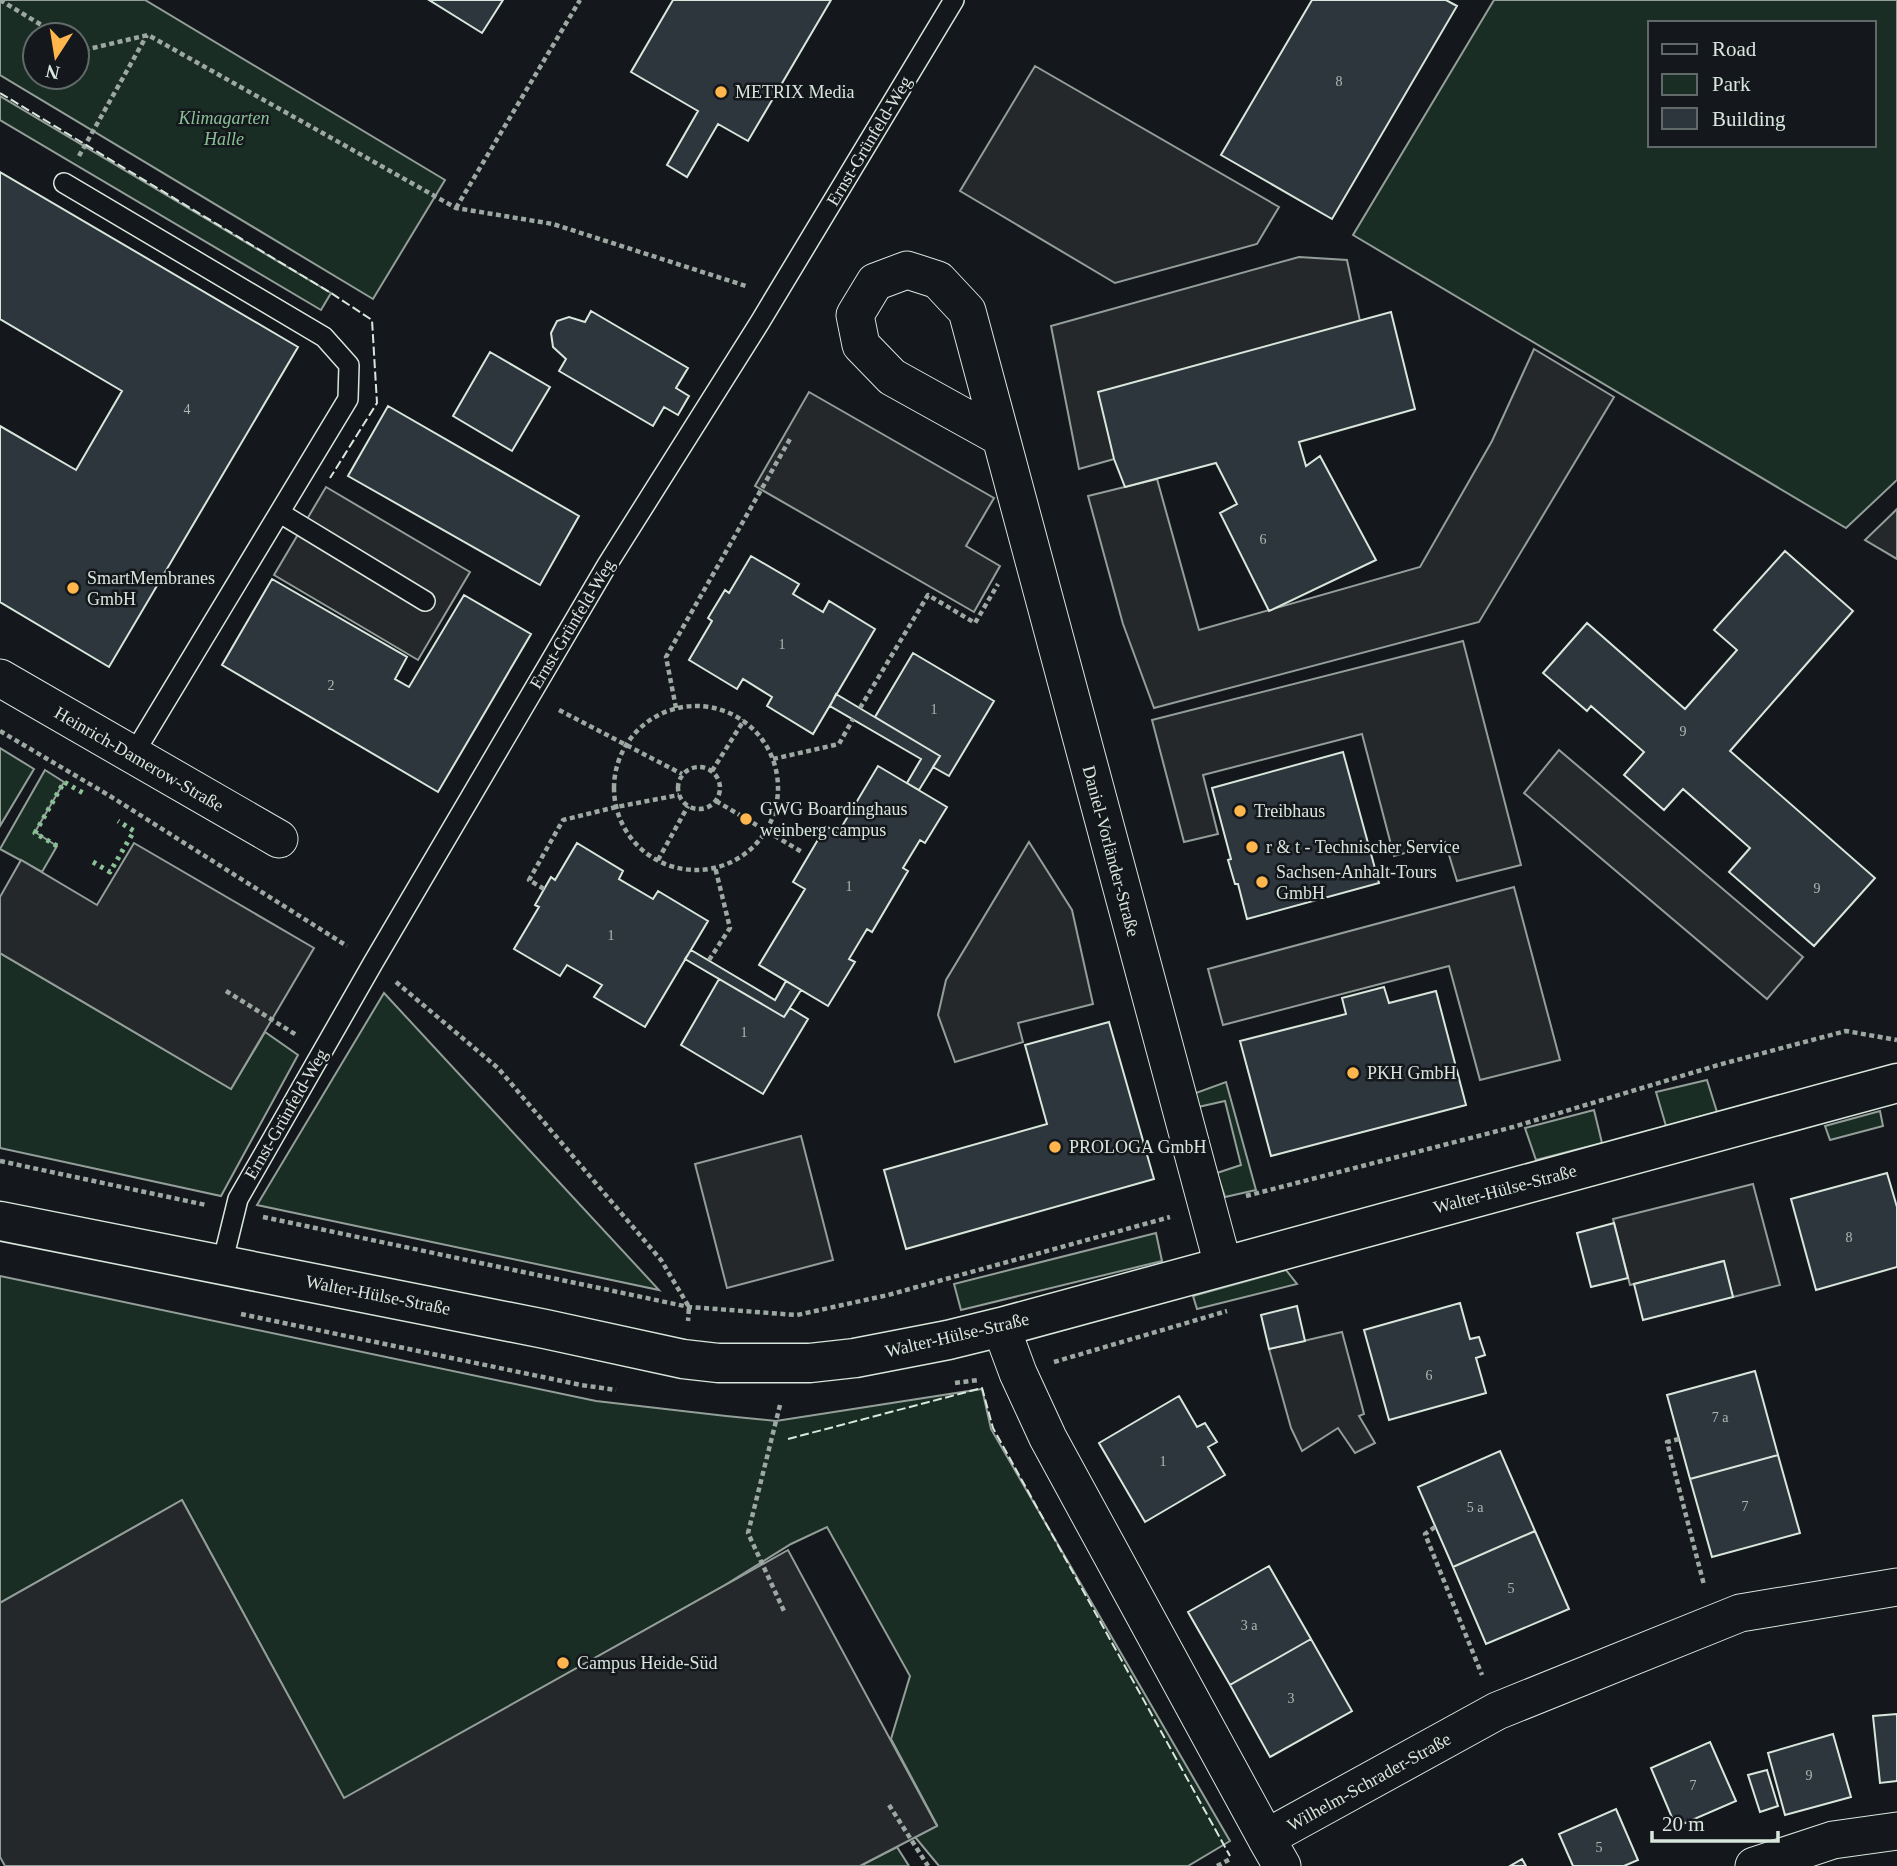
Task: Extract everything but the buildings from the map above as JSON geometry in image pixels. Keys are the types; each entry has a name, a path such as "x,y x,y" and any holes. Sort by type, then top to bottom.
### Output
{"street":[{"name":"Daniel-Vorländer-Straße","path":"1000,437 892,377 861,345 855,315 875,282 907,270 938,279 967,311 1223,1265"},
{"name":"Heinrich-Damerow-Straße","path":"0,678 279,839"},
{"name":"Walter-Hülse-Straße","path":"0,1221 532,1326 683,1359 718,1363 810,1363 855,1358 1001,1327 1897,1083"},
{"name":"Wilhelm-Schrader-Straße","path":"1001,1327 1018,1373 1048,1438 1274,1852 1497,1711 1740,1613 1897,1587"},
{"path":"1754,1866 1833,1840 1897,1830"}],"lane":[{"name":"Ernst-Grünfeld-Weg","path":"222,1264 238,1199 373,963 607,565 776,295 954,0"},
{"path":"64,183 324,337 349,365 348,399 133,755"},
{"path":"280,513 425,601"}],"path":[{"path":"0,0 35,21"},
{"path":"456,208 580,0"},
{"path":"64,183 148,35"},
{"path":"91,48 148,35 456,208 553,224 776,295"},
{"path":"676,708 666,657 790,439"},
{"path":"860,708 928,594 975,623 1000,581"},
{"path":"531,694 682,774"},
{"path":"699,705 723,710 744,720 762,737 774,759 779,783 776,808 766,830 753,848 715,867 696,870 658,860 639,847 625,829 616,807 614,775 625,746 647,722 676,708 699,705"},
{"path":"774,759 839,744 853,719"},
{"path":"712,771 744,720"},
{"path":"0,731 110,796 373,963 498,1068 661,1260 689,1307 683,1359"},
{"path":"700,766 712,771 720,782 716,800 703,808 688,806 679,795 679,780 682,774 700,766"},
{"path":"544,889 529,880 563,820 679,795"},
{"path":"716,800 802,852"},
{"path":"658,860 688,806"},
{"path":"709,960 730,928 715,867"},
{"path":"226,991 322,1052"},
{"path":"0,1161 689,1307 797,1315 888,1295 1207,1206 1513,1127 1718,1065 1846,1031 1897,1040"},
{"path":"780,1405 748,1533 784,1611"},
{"path":"1679,1438 1667,1442 1714,1623"},
{"path":"1435,1527 1425,1534 1497,1711"},
{"path":"889,1805 928,1866"}],"green space":[{"name":"Klimagarten Halle","path":"0,0 145,0 445,180 373,299 27,91 91,91 91,21 21,21 21,88 0,75"},
{"path":"1494,0 1897,0 1897,480 1846,528 1353,235"},
{"path":"0,96 331,293 321,310 0,120"},
{"path":"0,748 34,769 0,826"},
{"path":"45,770 64,782 35,832 57,846 42,872 0,849"},
{"path":"0,953 231,1089 265,1032 298,1055 221,1196 0,1148"},
{"path":"384,993 659,1290 257,1205"},
{"path":"1707,1080 1717,1112 1666,1126 1656,1092"},
{"path":"1226,1082 1256,1190 1225,1197 1217,1173 1241,1165 1225,1101 1198,1107 1193,1094"},
{"path":"1594,1110 1602,1143 1536,1160 1525,1128"},
{"path":"1880,1111 1883,1126 1830,1140 1825,1126"},
{"path":"1156,1233 1162,1261 961,1310 954,1284"},
{"path":"1286,1270 1297,1284 1197,1309 1193,1296"},
{"name":"Campus Heide-Süd","path":"0,1276 596,1401 726,1416 776,1421 982,1389 991,1429 1230,1841 1188,1866 939,1866 915,1837 937,1825 891,1739 910,1676 827,1527 791,1544 725,1585 344,1799 182,1500 0,1603"},
{"path":"897,1847 909,1866 860,1866"}],"shaded area":[{"path":"1035,66 1279,207 1257,244 1115,283 960,191"},
{"path":"1299,257 1347,260 1360,321 1114,459 1079,469 1051,326"},
{"path":"1534,349 1614,397 1479,622 1154,708 1123,624 1088,496 1157,479 1199,630 1420,567 1492,441"},
{"path":"809,392 994,498 966,546 1000,566 974,612 755,486"},
{"path":"326,487 470,572 418,660 274,575"},
{"path":"1897,509 1897,559 1865,540"},
{"path":"1463,641 1521,865 1457,881 1445,842 1394,856 1362,734 1203,775 1218,834 1184,842 1152,720"},
{"path":"1559,750 1803,957 1767,999 1524,793"},
{"path":"1029,842 1072,910 1093,1004 1018,1023 1023,1042 955,1062 938,1015 946,980"},
{"path":"134,843 314,948 231,1089 0,953 0,897 21,860 97,905"},
{"path":"1514,887 1560,1060 1480,1080 1449,966 1223,1025 1208,969"},
{"path":"801,1136 833,1260 727,1288 695,1164"},
{"path":"1753,1184 1780,1285 1733,1297 1723,1261 1630,1285 1613,1219"},
{"path":"1342,1332 1364,1414 1359,1416 1375,1443 1355,1453 1338,1428 1302,1451 1291,1428 1269,1349"},
{"path":"182,1500 344,1798 788,1550 937,1826 860,1866 5,1866 0,1857 0,1603"}],"hedge":[{"path":"57,846 35,833 64,782 85,794"},
{"path":"93,862 110,872 134,831 118,821"}],"fence":[{"path":"0,93 372,320 377,403 330,478"},
{"path":"788,1439 982,1388 993,1428 1230,1856"}],"place":[{"name":"METRIX Media","path":"721,92"},
{"name":"SmartMembranes GmbH","path":"73,588"},
{"name":"Treibhaus","path":"1240,811"},
{"name":"GWG Boardinghaus weinberg campus","path":"746,819"},
{"name":"r & t - Technischer Service","path":"1252,847"},
{"name":"Sachsen-Anhalt-Tours GmbH","path":"1262,882"},
{"name":"PKH GmbH","path":"1353,1073"},
{"name":"PROLOGA GmbH","path":"1055,1147"},
{"name":"Campus Heide-Süd","path":"563,1663"}]}
